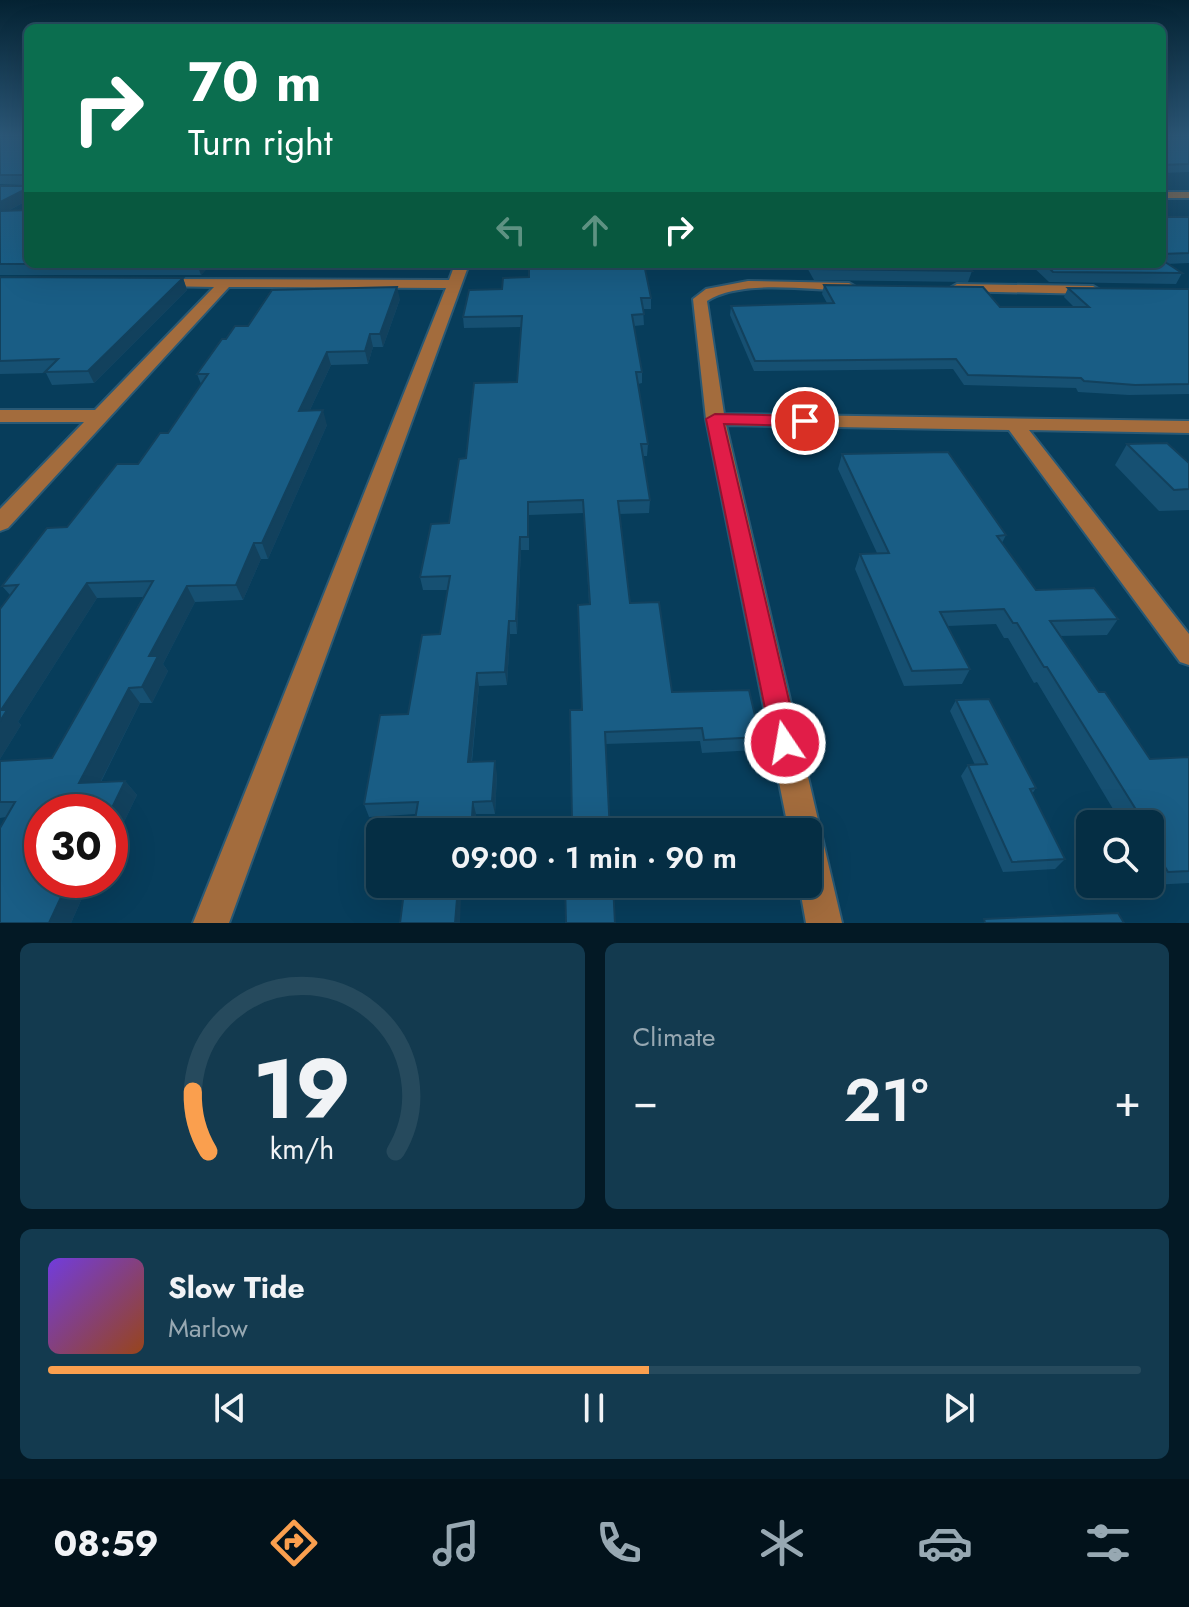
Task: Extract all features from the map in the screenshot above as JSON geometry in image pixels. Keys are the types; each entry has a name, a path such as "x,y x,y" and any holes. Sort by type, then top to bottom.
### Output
{"street":[{"path":"1166,195 1189,195"},
{"path":"151,282 458,274 211,923"},
{"path":"0,523 226,282"},
{"path":"802,818 715,419 700,299 706,293 740,286 864,287"},
{"path":"941,288 1112,290"},
{"path":"0,416 100,416"},
{"path":"715,419 1189,427"},
{"path":"1015,425 1189,654"},
{"path":"819,898 824,923"}],"building":[{"path":"24,182 24,190 0,202 0,186 23,186"},
{"path":"24,210 24,264 0,264 0,211"},
{"path":"1166,217 1189,217 1189,253 1166,254"},
{"path":"1166,263 1182,273 1053,272 1049,268 1166,268"},
{"path":"529,268 645,268 651,298 641,298 644,314 632,315 642,372 636,372 648,444 641,444 650,500 618,501 630,603 659,602 672,692 749,690 760,737 704,740 702,728 605,732 609,818 572,818 570,710 582,710 578,605 590,604 583,500 528,502 528,537 520,537 516,621 509,621 505,672 477,673 468,762 495,761 492,801 473,802 472,818 415,818 418,802 364,804 380,715 408,714 422,635 440,634 450,576 420,577 431,524 449,523 459,459 466,458 474,383 517,382 522,316 463,317 469,290 502,289 503,278 529,277"},
{"path":"969,268 972,271 816,269"},
{"path":"0,277 183,278 88,371 45,372 58,359 0,361"},
{"path":"824,285 983,287 1000,307 1089,307 1068,288 1189,289 1189,384 1135,385 1084,381 1081,378 968,375 956,359 755,361 731,306 834,303"},
{"path":"397,287 380,334 370,334 365,351 327,352 299,411 323,410 262,543 254,543 236,585 187,586 149,656 158,656 142,687 129,688 79,783 125,781 119,794 24,794 24,898 61,898 49,923 0,923 0,828 15,802 0,802 0,761 52,758 153,581 87,583 1,710 7,710 0,721 0,609 18,585 2,586 47,528 67,527 117,464 138,464 160,433 168,433 208,374 197,374 222,339 226,339 235,326 248,326 272,290"},
{"path":"1167,443 1189,463 1189,489 1174,490 1127,444"},
{"path":"948,452 1006,535 997,536 1036,590 1094,588 1118,619 1050,621 1099,692 1105,692 1150,759 1189,757 1189,871 1168,872 1164,865 1164,810 1136,810 1047,667 1044,667 1017,623 1013,623 1004,609 940,612 970,669 912,671 860,554 889,553 842,454"},
{"path":"989,699 1036,788 1030,789 1065,859 1012,862 968,765 987,764 956,700"},
{"path":"403,898 457,898 455,923 400,923"},
{"path":"565,898 614,898 615,923 566,923"},
{"path":"1118,913 1124,923 985,923 984,919"}],"route":[{"path":"785,743 715,419 805,421"}]}
